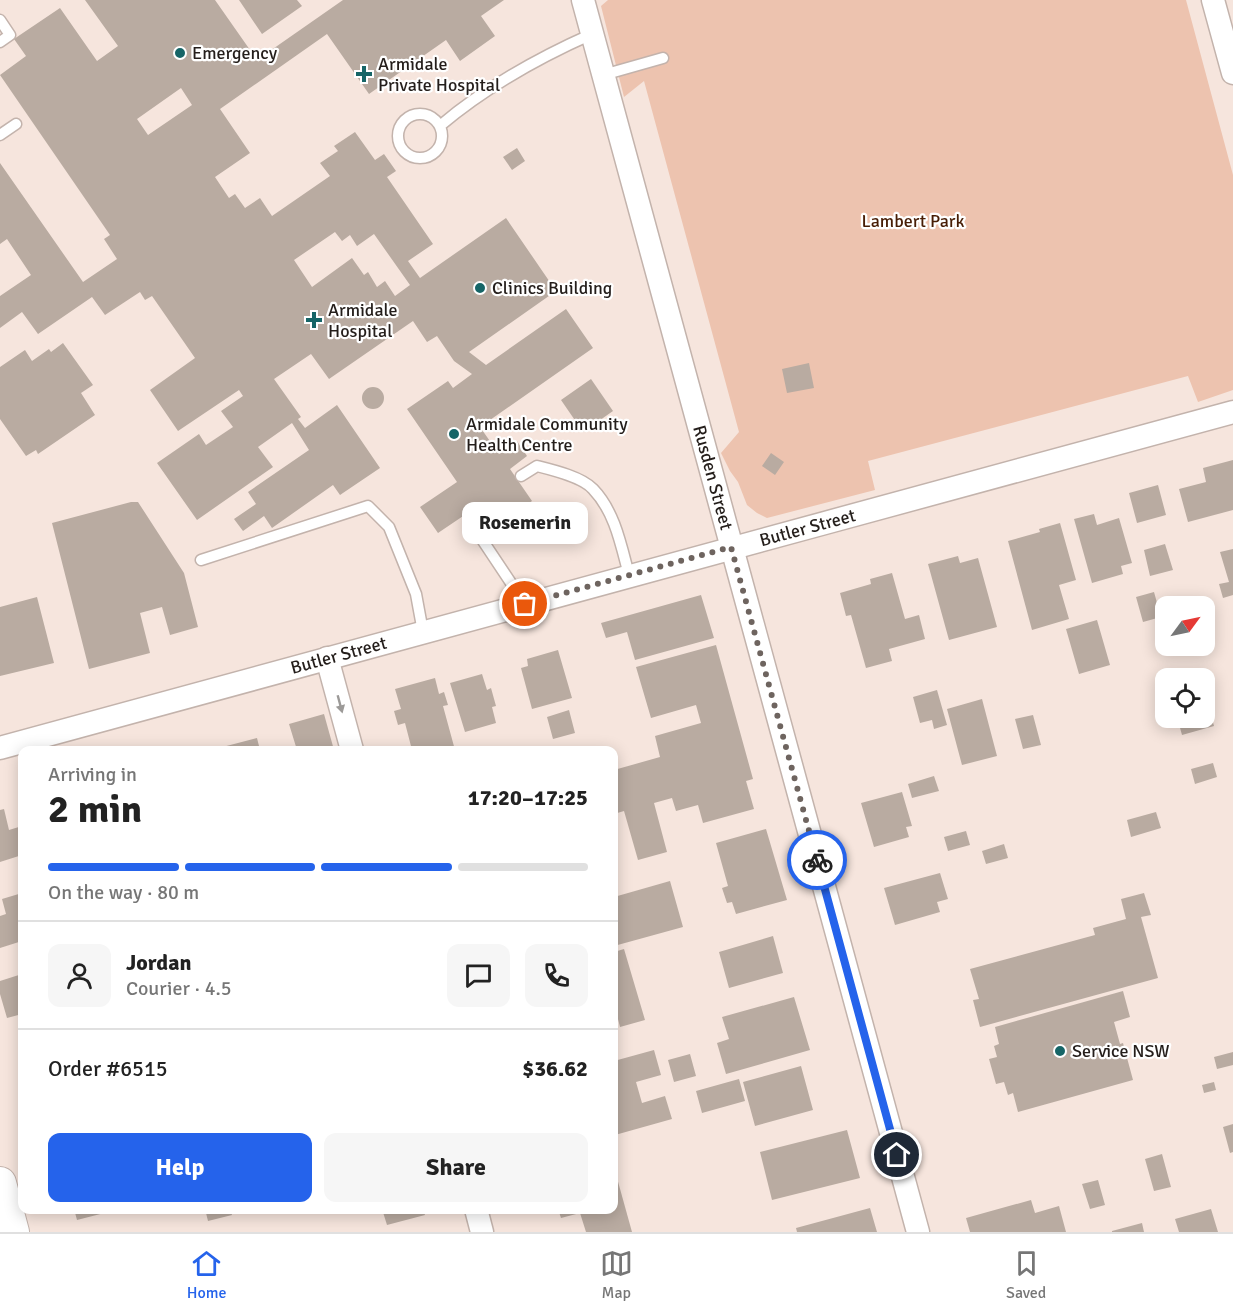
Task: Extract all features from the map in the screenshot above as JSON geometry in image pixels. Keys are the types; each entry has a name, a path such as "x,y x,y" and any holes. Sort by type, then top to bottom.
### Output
{"street":[{"name":"Rusden Street","path":"583,0 918,1232"},
{"path":"1213,0 1233,72"},
{"name":"Butler Street","path":"0,748 1233,412"},
{"path":"327,658 351,746"},
{"path":"1,1194 13,1232"},
{"path":"477,1214 482,1232"}],"lane":[{"path":"0,20 10,35 0,42"},
{"path":"441,126 457,112 548,54 592,34"},
{"path":"603,75 663,58"},
{"path":"423,113 441,126 442,141 436,152 429,156 415,157 402,149 398,141 398,133 404,120 411,115 423,113"},
{"path":"0,135 16,124"},
{"path":"521,476 537,466 558,471 592,488 611,514 629,575"},
{"path":"201,560 368,506 389,527 416,594 423,632"},
{"path":"469,520 525,604"}],"green space":[{"name":"Lambert Park","path":"608,0 1186,0 1233,175 1233,390 1198,402 1188,376 868,461 875,490 767,518 757,513 747,505 738,482 721,453 739,432 644,81 624,97 601,6"}],"building":[{"path":"85,0 215,0 257,60 343,0 504,0 481,16 495,36 460,61 446,40 369,94 327,34 220,109 250,153 215,177 229,198 235,194 245,208 260,198 272,216 330,176 320,163 338,151 334,146 355,132 375,160 384,154 396,171 387,177 433,244 408,261 420,278 506,218 556,291 469,352 486,365 566,309 593,348 480,427 499,454 517,441 527,456 510,469 532,501 491,530 475,508 438,533 420,507 457,482 407,409 448,381 453,388 472,374 454,361 437,336 427,342 413,321 329,379 311,354 274,379 301,417 298,419 305,428 337,405 380,468 340,495 333,485 272,528 264,516 243,531 234,519 256,504 248,492 309,450 292,423 258,447 273,467 197,520 157,463 199,434 206,445 233,427 221,411 243,396 239,390 178,431 150,390 195,358 152,296 145,300 140,292 105,315 92,297 38,334 22,312 0,328 0,296 31,275 7,239 0,244 0,163 83,282 117,259 104,239 110,235 0,75 26,56 14,39 60,8 97,61 118,46","holes":["181,88 192,105 148,135 137,119","335,232 342,241 350,235 357,246 374,234 410,285 395,296 385,281 377,287 368,272 364,275 352,258 312,287 294,260"]},
{"path":"239,0 297,0 302,6 262,34"},
{"path":"517,148 525,161 512,170 503,157"},
{"path":"63,343 93,385 81,393 95,415 38,454 36,450 26,456 0,419 0,367 25,350 32,361 49,349 51,352"},
{"path":"809,363 814,388 787,393 782,369"},
{"path":"591,379 613,411 583,432 561,400"},
{"path":"373,387 381,390 384,398 381,406 373,409 365,406 362,398 365,390"},
{"path":"771,453 784,462 775,475 762,466"},
{"path":"1233,460 1233,510 1188,522 1179,489 1206,482 1203,468"},
{"path":"1158,485 1166,515 1137,523 1129,493"},
{"path":"138,502 184,573 198,627 170,635 162,607 140,613 150,653 89,669 52,523"},
{"path":"1094,514 1097,525 1119,518 1132,563 1121,566 1123,574 1092,583 1074,519"},
{"path":"1060,523 1076,580 1059,585 1069,619 1032,630 1008,541 1040,532 1039,529"},
{"path":"1165,544 1173,570 1150,576 1144,550"},
{"path":"1233,549 1233,595 1223,598 1219,584 1229,582 1220,552"},
{"path":"958,556 960,563 978,558 997,627 949,640 928,564"},
{"path":"892,573 905,619 919,615 925,639 889,649 892,661 866,668 851,615 846,616 840,593 871,584 870,579"},
{"path":"1154,592 1155,619 1143,622 1136,597"},
{"path":"701,595 714,638 635,660 627,632 606,638 601,623"},
{"path":"37,597 54,663 0,676 0,607"},
{"path":"1097,620 1110,665 1079,674 1066,629"},
{"path":"716,645 753,779 746,781 754,809 703,823 698,805 676,811 672,798 654,803 667,852 638,860 624,811 618,813 618,769 660,757 655,736 701,723 696,705 651,718 636,667"},
{"path":"558,650 572,698 532,709 521,668 528,666 527,659"},
{"path":"482,674 487,690 491,688 496,706 492,707 496,723 465,732 450,683"},
{"path":"435,678 439,694 444,692 448,705 443,706 454,746 411,746 405,723 398,725 394,711 401,709 395,689"},
{"path":"937,690 947,725 934,729 932,720 920,723 913,697"},
{"path":"982,699 997,756 962,765 947,709"},
{"path":"569,710 575,733 553,739 547,717"},
{"path":"324,714 333,746 296,746 289,724"},
{"path":"1033,715 1041,745 1023,749 1015,719"},
{"path":"1180,728 1207,728 1182,735"},
{"path":"257,738 259,746 226,746"},
{"path":"1213,763 1217,777 1195,784 1191,769"},
{"path":"934,776 939,791 912,798 908,784"},
{"path":"902,792 912,826 906,827 909,837 874,847 861,803"},
{"path":"4,809 9,830 18,827 18,856 0,862 0,810"},
{"path":"1156,812 1161,828 1131,837 1127,820"},
{"path":"766,829 787,900 736,914 732,902 727,903 722,888 728,886 716,843"},
{"path":"966,831 970,845 948,851 944,837"},
{"path":"1004,844 1008,858 986,864 982,851"},
{"path":"940,873 948,899 937,902 940,912 895,925 884,888"},
{"path":"670,881 683,927 618,945 618,896"},
{"path":"1144,893 1151,915 1141,917 1158,978 980,1027 973,1000 979,999 970,969 1095,935 1093,928 1126,919 1121,899"},
{"path":"18,894 18,942 0,948 0,916 6,914 2,899"},
{"path":"773,936 783,973 729,988 719,952"},
{"path":"624,949 645,1020 620,1027 618,1019 618,951"},
{"path":"18,975 18,1015 7,1018 0,994 0,981"},
{"name":"Service NSW","path":"1123,991 1130,1017 1114,1022 1120,1044 1123,1043 1133,1080 1018,1112 1013,1093 1008,1095 1004,1082 996,1084 989,1059 997,1057 994,1046 999,1044 995,1027"},
{"path":"794,997 810,1050 726,1074 717,1043 729,1039 722,1017"},
{"path":"654,1050 661,1075 636,1082 642,1103 665,1096 672,1119 618,1134 618,1060"},
{"path":"1233,1052 1233,1065 1217,1069 1214,1057"},
{"path":"690,1054 696,1076 674,1082 668,1060"},
{"path":"801,1066 813,1110 755,1126 743,1082"},
{"path":"739,1079 745,1101 702,1113 696,1091"},
{"path":"1214,1082 1216,1090 1204,1093 1202,1085"},
{"path":"1233,1124 1233,1152 1230,1153 1223,1127"},
{"path":"847,1130 860,1178 772,1200 760,1152"},
{"path":"1162,1154 1171,1187 1154,1191 1145,1159"},
{"path":"1098,1180 1105,1205 1090,1209 1082,1184"},
{"path":"618,1182 632,1232 586,1232 580,1214 618,1214"},
{"path":"1031,1200 1035,1213 1059,1206 1066,1232 970,1232 966,1218"},
{"path":"870,1208 877,1232 797,1232 796,1228"},
{"path":"1211,1209 1218,1232 1179,1232 1175,1219"},
{"path":"75,1214 100,1214 77,1220"},
{"path":"206,1214 232,1215 208,1221"},
{"path":"384,1214 425,1215 387,1225"},
{"path":"560,1214 576,1214 561,1218"},
{"path":"1142,1223 1144,1232 1112,1232 1112,1231"}],"way so far":[{"path":"525,604 731,547 817,860"}],"place":[{"name":"Emergency","path":"180,53"},
{"name":"Armidale Private Hospital","path":"364,74"},
{"name":"Clinics Building","path":"480,288"},
{"name":"Armidale Hospital","path":"314,320"},
{"name":"Armidale Community Health Centre","path":"454,434"},
{"name":"Rosemerin","path":"525,604"},
{"name":"Service NSW","path":"1060,1051"}],"route":[{"path":"817,860 897,1155"}]}
